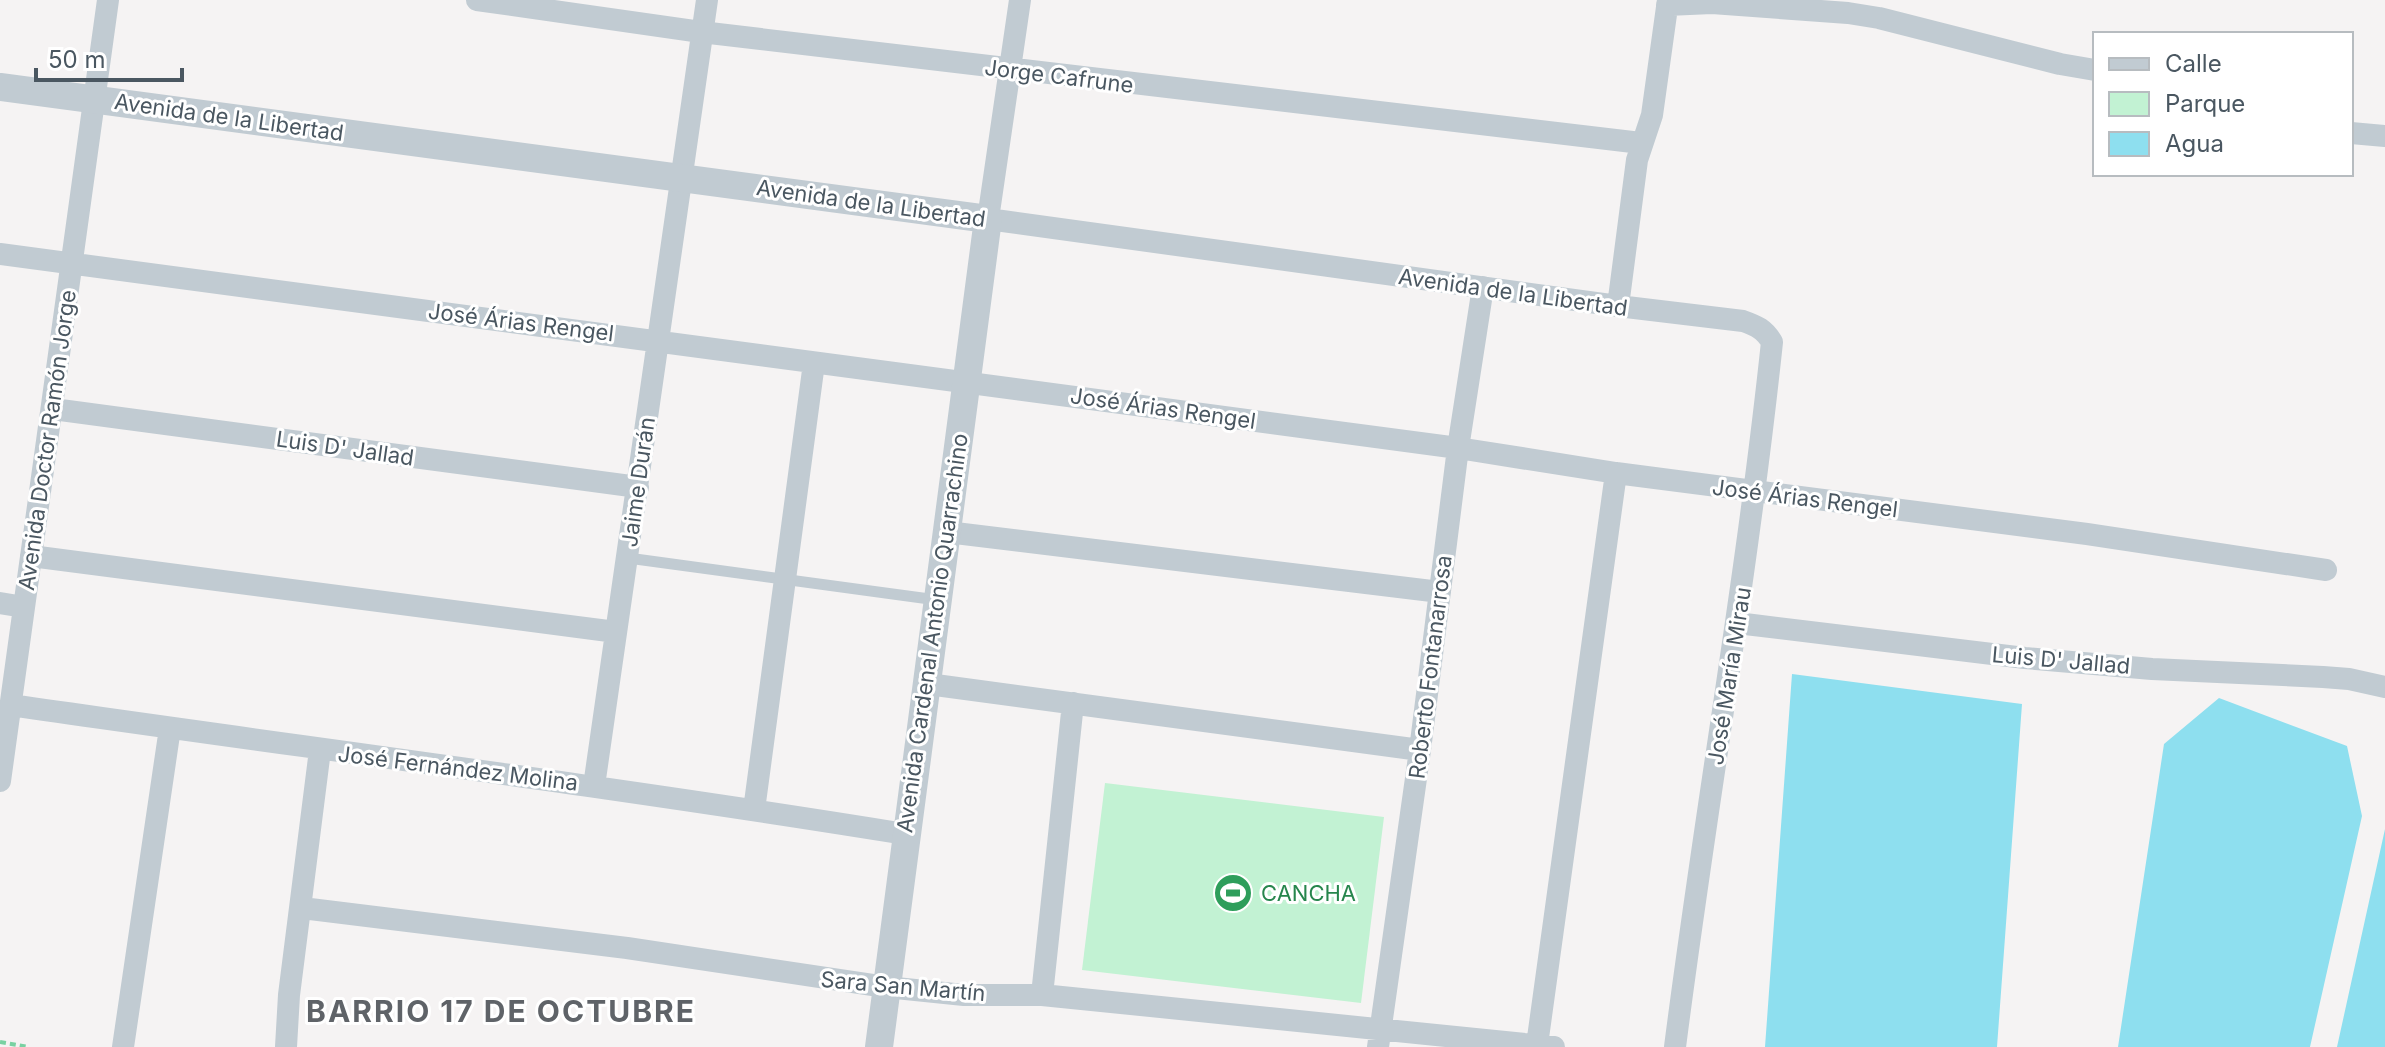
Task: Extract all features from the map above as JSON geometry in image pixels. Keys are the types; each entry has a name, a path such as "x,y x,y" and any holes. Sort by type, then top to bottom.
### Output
{"street":[{"name":"Avenida Doctor Ramón Jorge","path":"0,781 108,0"},
{"name":"Jorge Cafrune","path":"477,0 701,32 1009,70 1641,143"},
{"name":"Jaime Durán","path":"594,786 707,0"},
{"path":"988,219 1020,0"},
{"path":"1618,306 1641,143 1652,115 1667,2 1848,13 2093,70"},
{"name":"Avenida de la Libertad","path":"0,87 1743,321"},
{"path":"2353,133 2385,136"},
{"name":"Avenida Cardenal Antonio Quarrachino","path":"879,1047 988,219"},
{"name":"José Árias Rengel","path":"0,254 657,339 814,363 1458,448 1616,473 2087,534 2326,570"},
{"name":"Roberto Fontanarrosa","path":"1380,1038 1458,448 1483,287"},
{"name":"José María Mirau","path":"1675,1047 1694,898 1756,492 1772,342 1759,326 1743,321"},
{"path":"754,810 814,363"},
{"name":"Luis D' Jallad","path":"53,409 638,487"},
{"path":"1545,1046 1616,473"},
{"path":"947,532 1440,592"},
{"path":"31,556 616,632"},
{"path":"0,603 24,607"},
{"name":"Luis D' Jallad","path":"1737,623 2025,658 2152,669 2349,679 2385,687"},
{"path":"928,684 1420,750"},
{"path":"1042,995 1073,703"},
{"name":"José Fernández Molina","path":"10,705 594,786 905,834"},
{"path":"123,1047 170,728"},
{"path":"286,1047 289,995 320,750"},
{"name":"Sara San Martín","path":"302,908 627,948 886,987 964,995 1042,995 1380,1038 1545,1046"}],"lane":[{"path":"628,558 939,600"}],"path":[{"path":"0,1042 29,1047"}],"green space":[{"name":"CANCHA","path":"1105,783 1384,817 1361,1003 1082,970"}],"water":[{"path":"1792,674 2022,704 1997,1047 1765,1047"},
{"path":"2219,698 2347,746 2362,816 2310,1047 2118,1047 2164,744"},
{"path":"2385,829 2385,1047 2337,1047"}],"place":[{"name":"CANCHA","path":"1233,893"}],"district":[{"name":"BARRIO 17 DE OCTUBRE","path":"501,1011"}]}
